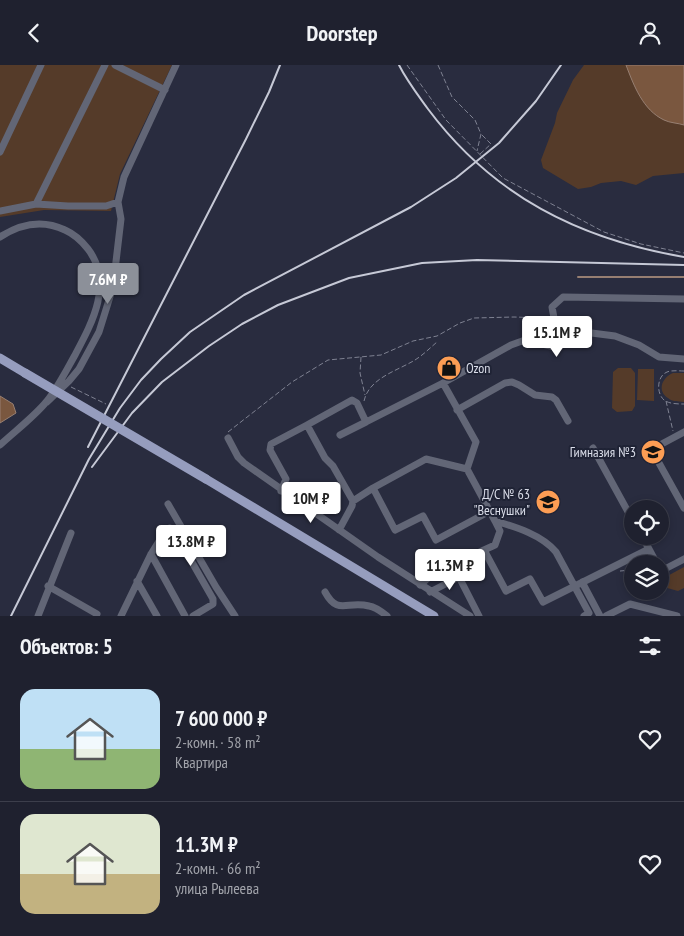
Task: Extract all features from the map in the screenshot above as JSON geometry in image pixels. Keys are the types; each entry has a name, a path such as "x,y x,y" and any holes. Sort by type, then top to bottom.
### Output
{"main road":[{"path":"0,357 12,366 206,479 434,616"}],"street":[{"path":"0,152 41,65"},
{"path":"36,204 105,65"},
{"path":"115,65 165,90"},
{"path":"0,445 66,385 79,369 99,332 114,287 121,219 118,202 124,177 176,65"},
{"path":"0,211 36,204 106,206 118,202"},
{"path":"0,237 20,227 33,224 60,227 73,234 82,242 96,262 99,272 98,300 89,328 63,376 46,402"},
{"path":"684,299 563,297 552,307 554,318 568,330 615,335 639,345 659,357 684,359"},
{"path":"340,435 443,383 511,345 525,340 555,347 562,345 568,330"},
{"path":"457,410 505,383 512,382 535,395 552,397 556,400 568,421"},
{"path":"420,585 428,578 495,545 500,531 467,469 476,442 443,383"},
{"path":"281,491 286,479 270,450 271,444 352,400 357,403 366,422"},
{"path":"307,425 325,458 333,466 353,501 352,507 339,530"},
{"path":"684,432 658,445 654,449 654,454 684,509"},
{"path":"228,438 241,461 281,491 430,592 470,616"},
{"path":"593,448 624,504"},
{"path":"353,501 426,459 467,469"},
{"path":"373,488 395,529 423,516 436,540 490,511"},
{"path":"168,504 235,616"},
{"path":"495,521 517,527 551,546 589,613 584,616"},
{"path":"121,616 151,554 166,530 170,528 214,599 213,604 193,616"},
{"path":"38,616 48,586 71,533"},
{"path":"647,545 652,555"},
{"path":"484,550 506,591 530,579 543,602 649,549"},
{"path":"151,554 186,616"},
{"path":"669,567 684,559"},
{"path":"430,592 459,577 480,616"},
{"path":"137,581 157,616"},
{"path":"582,582 600,616"},
{"path":"48,586 98,614"},
{"path":"326,592 330,604 336,608 342,610 368,605 387,616"},
{"path":"606,616 630,604 678,616"}],"path":[{"path":"407,65 446,121 503,178 604,232 641,245 684,253"},
{"path":"438,65 452,97 475,120 481,134 491,144 479,154"},
{"path":"477,152 481,134"},
{"path":"228,438 227,433 230,429 292,382 328,360 381,355 412,341 437,336 460,323 474,318 554,318"},
{"path":"361,412 365,396 377,381 390,372 415,360 437,342"},
{"path":"361,357 360,373 365,396"},
{"path":"674,437 666,401 658,388 662,377 667,372 684,371"},
{"path":"66,385 106,405"},
{"path":"666,401 684,404"}],"shaded area":[{"path":"0,65 172,65 120,174 111,211 44,210 0,217"},
{"path":"584,65 684,65 684,173 653,176 636,185 621,181 601,183 578,189 543,168 541,160 557,113 573,80"},
{"path":"626,65 684,65 684,125 664,120 650,110 640,97"},
{"path":"618,368 631,368 635,373 635,406 632,411 617,412 612,408 613,372"},
{"path":"638,369 654,369 654,401 637,400"},
{"path":"673,373 684,373 684,402 671,400 662,391 662,384 666,377"},
{"path":"0,396 13,404 16,413 0,423"},
{"path":"684,567 684,588 678,591 669,588 669,575"}],"waterway":[{"path":"578,277 684,277"}],"railway":[{"path":"88,447 246,139 280,65"},
{"path":"399,65 428,109 453,140 510,189 541,209 609,239 684,257"},
{"path":"11,616 89,459 120,408 141,380 161,359 190,332 244,295 411,207 456,178 499,143 536,101 561,65"},
{"path":"92,467 132,413 162,382 209,346 242,324 278,305 349,278 422,263 477,260 684,265"}],"place":[{"name":"Ozon","path":"449,368"},
{"name":"Гимназия №3","path":"653,452"},
{"name":"Д/С № 63 \"Веснушки\"","path":"548,502"}]}
